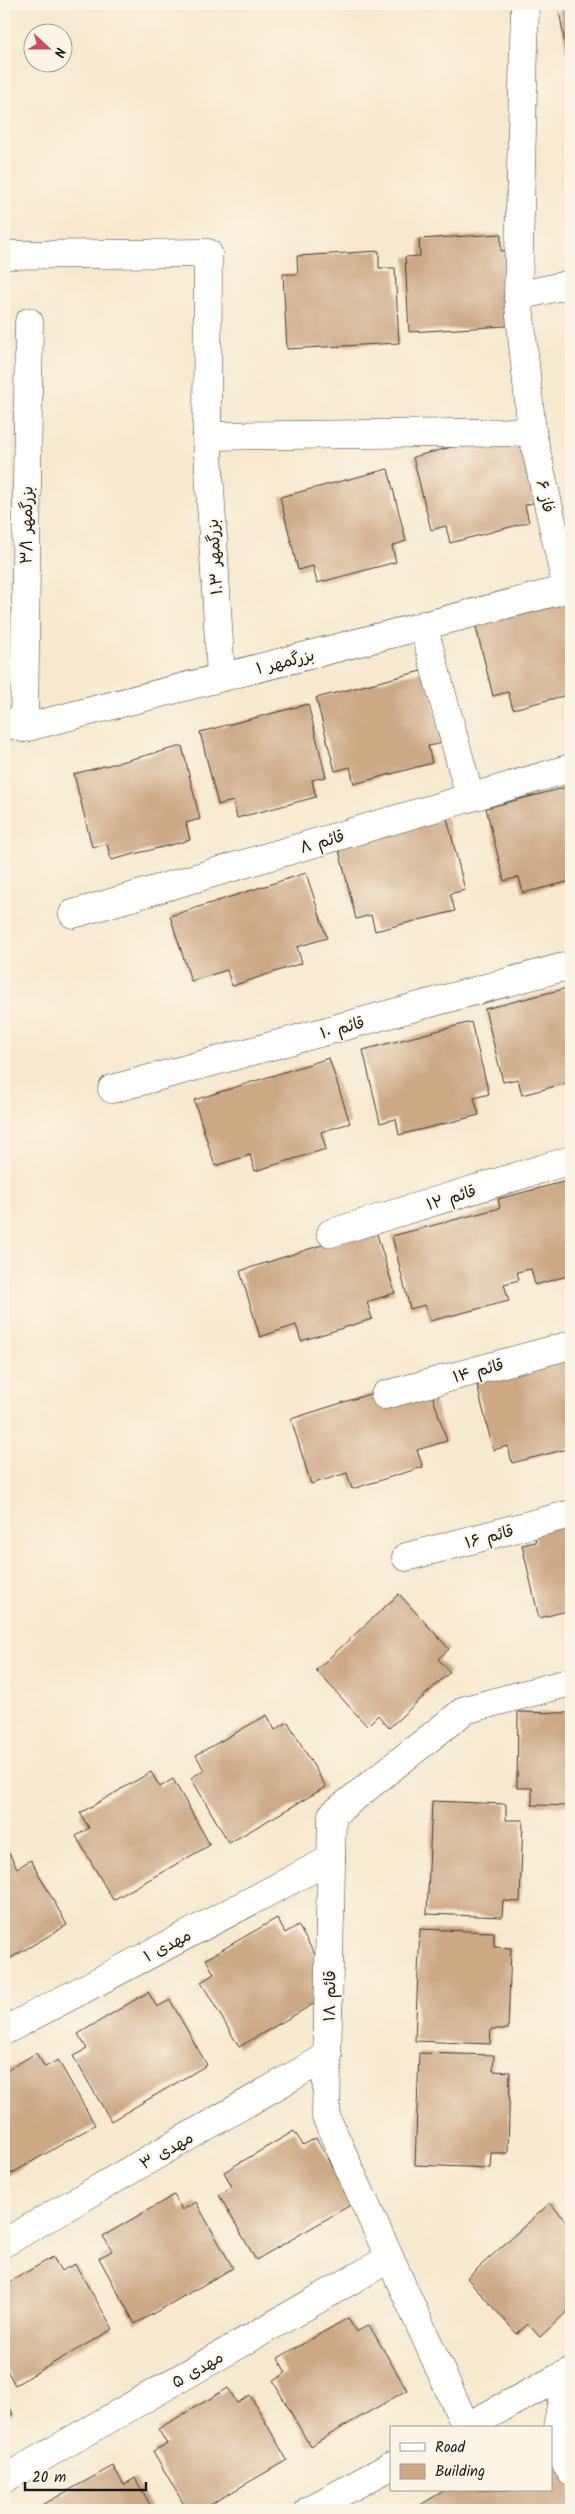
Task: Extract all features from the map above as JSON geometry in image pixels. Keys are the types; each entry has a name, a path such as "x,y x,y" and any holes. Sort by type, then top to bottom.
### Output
{"street":[{"name":"فاز ۶","path":"525,4 518,296 532,432 569,589"},
{"name":"بزرگمهر ۱.۳","path":"4,254 208,252 207,436 221,677"},
{"path":"518,296 571,284"},
{"name":"بزرگمهر ۳/۱","path":"14,725 29,322"},
{"path":"207,436 532,432"},
{"name":"بزرگمهر ۱","path":"14,725 221,677 569,589"},
{"path":"423,625 470,797"},
{"name":"قائم ۸","path":"74,914 571,768"},
{"name":"قائم ۱۰","path":"112,1089 571,965"},
{"name":"قائم ۱۲","path":"331,1233 571,1160"},
{"name":"قائم ۱۴","path":"385,1395 571,1345"},
{"name":"قائم ۱۶","path":"406,1557 571,1514"},
{"name":"قائم ۱۸","path":"465,2426 326,2118 332,1815 465,1710 571,1682"},
{"name":"مهدی ۱","path":"4,2031 331,1859"},
{"name":"مهدی ۳","path":"4,2243 328,2056"},
{"name":"مهدی ۵","path":"4,2479 390,2258"},
{"path":"467,2426 571,2371"},
{"path":"571,2382 560,2410 558,2440 571,2472"},
{"path":"309,2510 390,2467"}],"building":[{"path":"558,4 571,4 571,74 570,74"},
{"path":"501,234 501,251 517,250 521,325 409,332 405,257 420,256 419,239"},
{"path":"379,251 379,268 395,268 399,343 287,349 283,274 298,274 297,256"},
{"path":"521,429 539,501 525,505 529,522 450,543 446,526 431,530 413,457"},
{"path":"388,469 406,541 392,546 396,562 317,583 313,566 298,570 280,497"},
{"path":"571,598 571,694 513,709 508,692 493,696 475,623"},
{"path":"425,670 443,743 428,746 432,763 354,784 350,767 335,771 316,698"},
{"path":"308,704 326,777 312,780 316,797 237,818 233,801 218,805 200,732"},
{"path":"182,746 200,819 186,823 190,840 111,860 107,844 92,847 74,774"},
{"path":"571,786 571,881 523,893 519,877 504,881 486,808"},
{"path":"447,818 465,890 450,894 455,911 375,931 371,915 356,919 338,846"},
{"path":"306,873 327,938 297,947 302,963 232,986 227,970 191,981 170,916"},
{"path":"571,987 571,1082 522,1095 518,1079 503,1082 485,1009"},
{"path":"471,1022 489,1094 474,1098 479,1115 399,1135 396,1119 380,1123 363,1050"},
{"path":"329,1058 350,1123 321,1132 326,1149 255,1171 250,1155 215,1166 194,1100"},
{"path":"571,1180 571,1275 535,1285 531,1269 517,1272 519,1280 504,1284 509,1301 430,1321 425,1305 410,1309 392,1236 500,1208 498,1199"},
{"path":"375,1228 395,1293 367,1302 372,1319 301,1341 296,1325 260,1337 240,1271"},
{"path":"571,1353 571,1448 512,1463 508,1446 493,1450 475,1377"},
{"path":"426,1376 447,1441 417,1450 423,1467 352,1489 347,1473 311,1484 291,1419"},
{"path":"571,1515 571,1610 539,1618 522,1545 536,1542 532,1525"},
{"path":"399,1594 449,1649 438,1659 450,1672 389,1728 378,1715 367,1726 316,1670"},
{"path":"518,1712 571,1713 571,1806 532,1805 532,1788 517,1788"},
{"path":"267,1715 275,1730 288,1722 326,1787 229,1843 191,1778 204,1770 196,1755"},
{"path":"151,1772 160,1787 173,1779 210,1845 113,1900 76,1836 89,1828 80,1813"},
{"path":"432,1801 506,1804 506,1820 523,1820 520,1902 503,1901 502,1917 427,1914"},
{"path":"9,1853 17,1868 31,1860 67,1925 4,1962 4,1856"},
{"path":"277,1918 285,1933 298,1925 336,1991 239,2047 201,1982 214,1974 206,1959"},
{"path":"420,1929 494,1932 494,1947 511,1948 508,2029 491,2029 490,2044 415,2041"},
{"path":"148,1992 157,2007 170,2000 207,2065 111,2121 73,2056 87,2049 78,2034"},
{"path":"36,2053 45,2067 58,2060 95,2125 4,2178 4,2072"},
{"path":"419,2053 494,2055 493,2071 510,2072 508,2153 491,2153 490,2168 415,2165"},
{"path":"294,2131 303,2145 316,2138 354,2203 256,2260 219,2195 232,2187 224,2172"},
{"path":"174,2195 182,2210 196,2202 233,2268 135,2324 99,2258 112,2251 103,2236"},
{"path":"550,2203 571,2226 571,2308 540,2337 528,2324 517,2334 467,2278"},
{"path":"53,2257 61,2271 75,2264 113,2329 15,2385 4,2365 4,2285"},
{"path":"348,2318 356,2332 369,2325 407,2390 310,2446 273,2381 286,2373 278,2358"},
{"path":"228,2388 237,2403 250,2395 287,2460 201,2510 187,2510 153,2451 167,2444 158,2429"},
{"path":"4,2396 13,2414 4,2419"},
{"path":"552,2456 571,2467 571,2510 419,2510 417,2507 442,2492 552,2492"},
{"path":"113,2466 124,2485 135,2478 153,2510 33,2510"}]}
